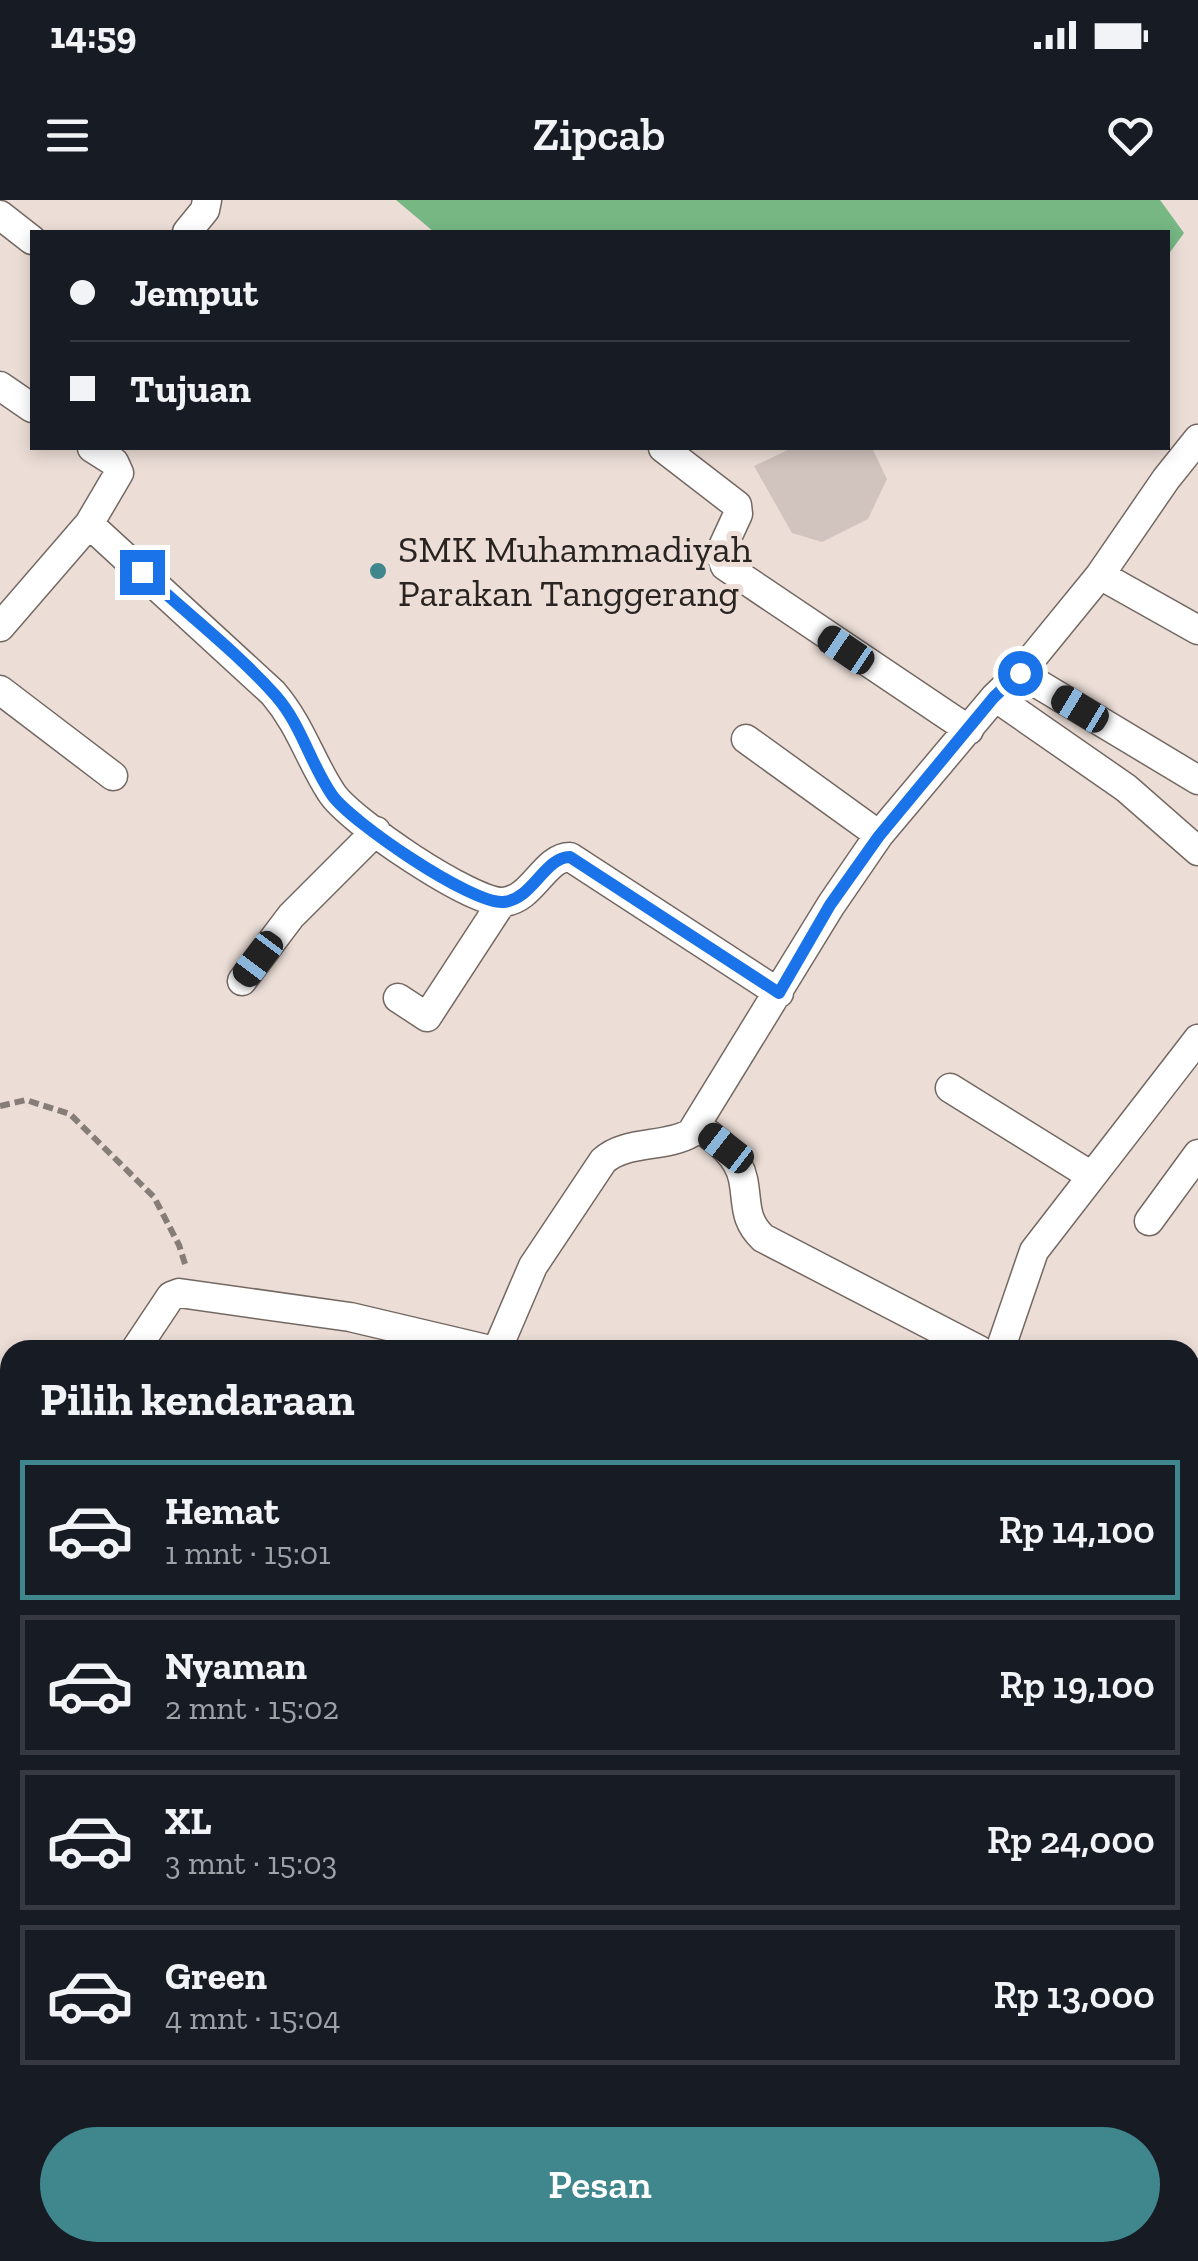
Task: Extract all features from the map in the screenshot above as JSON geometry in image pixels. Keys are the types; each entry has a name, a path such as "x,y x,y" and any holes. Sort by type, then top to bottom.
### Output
{"street":[{"path":"189,230 208,200"},
{"path":"0,215 30,238"},
{"path":"0,386 30,407"},
{"path":"499,1340 533,1266 604,1160 614,1153 684,1137 696,1125 830,905 879,836 1100,575 1198,439"},
{"path":"5,610 89,524 119,473 118,467 95,450"},
{"path":"665,450 737,505 738,514 720,553 725,566 969,730"},
{"path":"89,524 273,693 292,716 332,795 352,816 452,884 482,899 516,899 560,858 570,857 779,993"},
{"path":"1100,575 1198,630"},
{"path":"1020,673 1198,780"},
{"path":"0,690 113,776"},
{"path":"994,697 1126,788 1198,851"},
{"path":"746,739 879,836"},
{"path":"242,981 291,916 376,832"},
{"path":"398,998 426,1018 502,902"},
{"path":"1003,1340 1034,1251 1198,1040"},
{"path":"950,1088 1090,1175"},
{"path":"696,1125 726,1148 737,1164 743,1178 748,1218 763,1238 960,1340"},
{"path":"1149,1221 1198,1154"},
{"path":"142,1340 173,1294 350,1316 452,1340"}],"path":[{"path":"0,1106 26,1100 70,1114 92,1135 154,1196 179,1245 194,1295"}],"green space":[{"path":"396,200 1160,200 1184,233 1170,252 1170,230 432,230"}],"building":[{"path":"788,450 873,450 887,479 868,519 822,542 792,533 754,466"}],"place":[{"name":"SMK Muhammadiyah Parakan Tanggerang","path":"378,571"}],"route":[{"path":"142,572 273,693 292,716 332,795 352,816 452,884 482,899 516,899 560,858 570,857 779,993 830,905 879,836 994,697 1020,673"}]}
